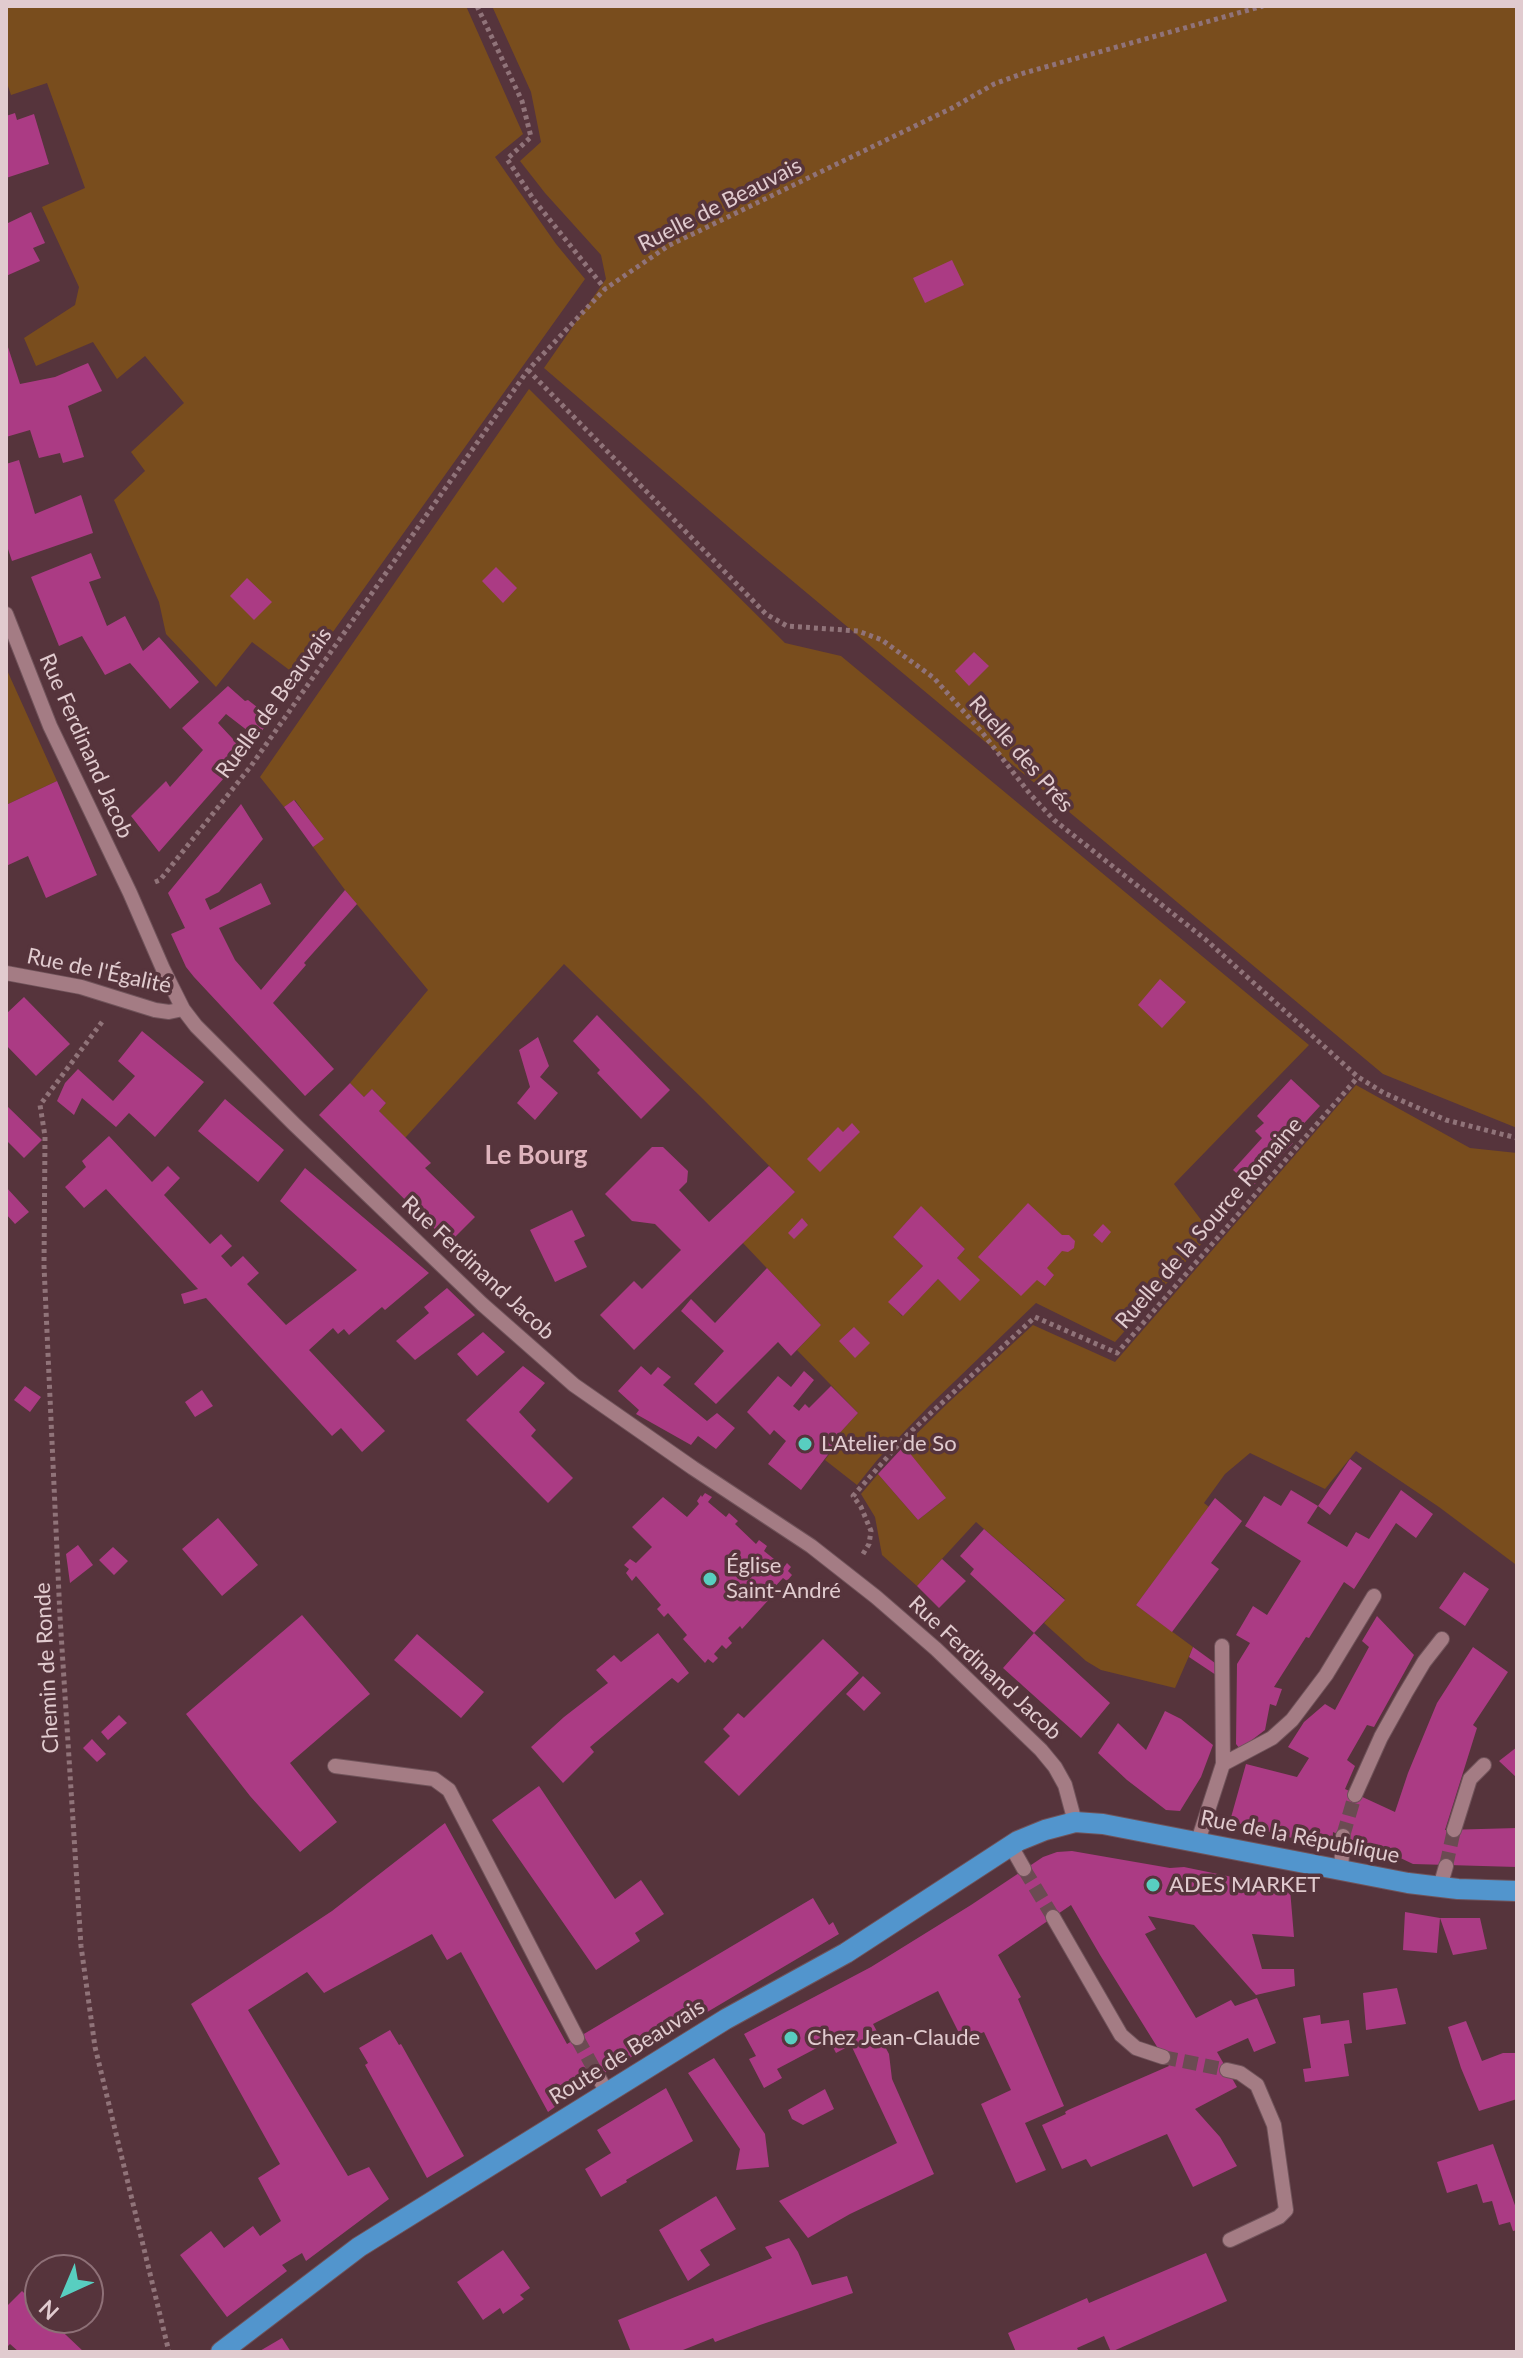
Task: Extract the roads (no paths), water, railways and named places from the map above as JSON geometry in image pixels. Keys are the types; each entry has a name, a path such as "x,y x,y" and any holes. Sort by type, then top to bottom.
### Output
{"main road":[{"name":"Rue de la République","path":"1075,1822 1103,1824 1341,1871 1440,1887 1517,1891"},
{"name":"Route de Beauvais","path":"221,2352 359,2247 602,2085 846,1953 1011,1846 1045,1830 1075,1822"}],"street":[{"name":"Rue Ferdinand Jacob","path":"6,614 50,726 163,969 183,1009 220,1052 415,1241 574,1385 811,1546 936,1649 1055,1767 1065,1785 1075,1822"},
{"name":"Rue de l'Égalité","path":"6,973 81,987 155,1010 169,1012 183,1009"},
{"path":"1223,1764 1272,1738 1292,1720 1326,1675 1374,1596"},
{"path":"1355,1795 1381,1737 1424,1662 1442,1639"},
{"path":"1198,1841 1223,1764 1222,1646"},
{"path":"1454,1830 1470,1779 1484,1765"},
{"path":"335,1766 434,1779 449,1790 577,2038"},
{"path":"1341,1871 1343,1836"},
{"path":"1011,1846 1024,1869"},
{"path":"1440,1887 1446,1866"},
{"path":"1053,1917 1121,2035 1136,2048 1163,2057"},
{"path":"1227,2070 1240,2073 1257,2085 1274,2125 1286,2210 1279,2217 1230,2240"}],"tunnel":[{"path":"1343,1836 1355,1795"},
{"path":"1446,1866 1454,1830"},
{"path":"1024,1869 1053,1917"},
{"path":"577,2038 598,2076"},
{"path":"1163,2057 1227,2070"}],"place":[{"name":"L'Atelier de So","path":"805,1444"},
{"name":"Église Saint-André","path":"710,1579"},
{"name":"ADES MARKET","path":"1153,1885"},
{"name":"Chez Jean-Claude","path":"791,2038"}],"district":[{"name":"Le Bourg","path":"536,1156"}]}
